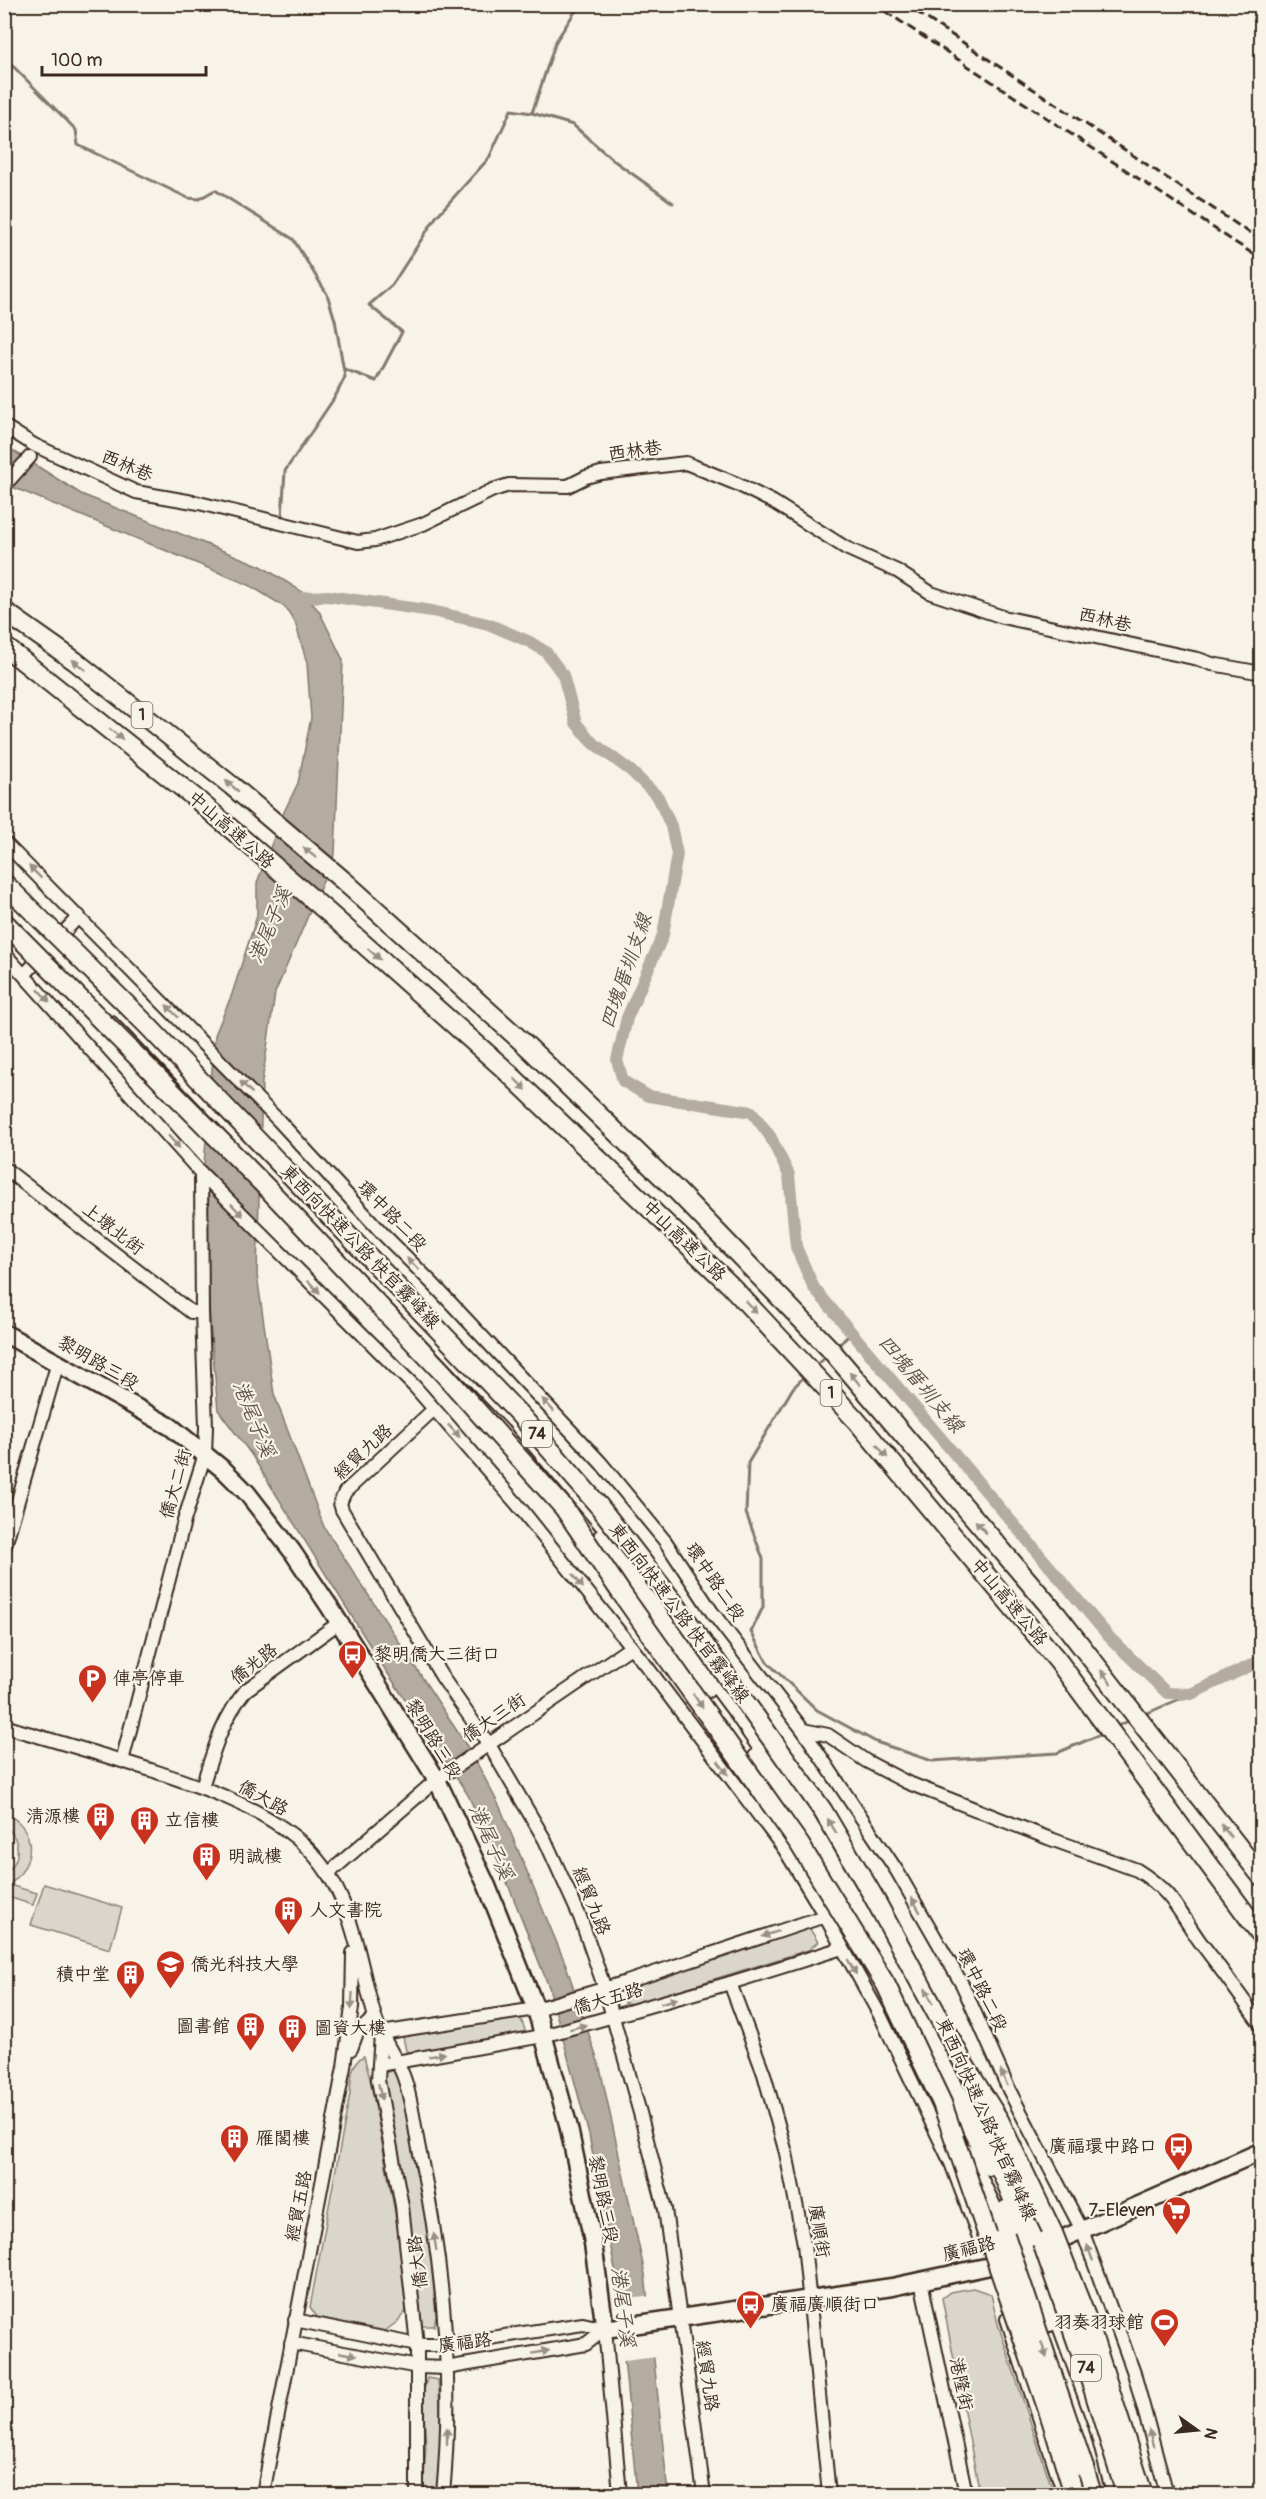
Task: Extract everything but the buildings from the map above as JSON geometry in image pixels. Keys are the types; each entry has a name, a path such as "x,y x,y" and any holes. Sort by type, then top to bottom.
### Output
{"highway":[{"name":"中山高速公路","path":"4,611 75,661 232,786 275,825 345,882 528,1047 676,1190 830,1349 1057,1615 1262,1877"},
{"name":"中山高速公路","path":"4,646 194,797 262,858 331,915 502,1066 730,1285 856,1420 1058,1661 1262,1936"},
{"name":"東西向快速公路 快官霧峰線","path":"4,883 146,1024 520,1414 599,1506 675,1604 823,1811 878,1904 965,2066 997,2148 1042,2242 1093,2388 1126,2494"},
{"name":"東西向快速公路 快官霧峰線","path":"4,922 443,1372 564,1508 622,1594 800,1845 886,1985 1005,2235 1092,2494"},
{"path":"965,2066 999,2120 1053,2233 1088,2322 1143,2494"},
{"path":"942,2103 1052,2422 1074,2494"}],"main road":[{"name":"黎明路三段","path":"4,1333 171,1427 205,1454 247,1493 266,1516 340,1622 437,1780 487,1886 536,2009 568,2124 592,2237 605,2329"},
{"name":"廣福路","path":"605,2329 921,2281 990,2266 1028,2253 1262,2151"}],"street":[{"name":"西林巷","path":"4,426 34,445 135,492 199,503 358,542 375,540 423,524 493,490 509,485 568,486 601,473 686,463 773,502 846,548 897,571 931,593 1024,622 1262,673"},
{"path":"4,486 30,458"},
{"name":"環中路二段","path":"4,842 80,916 279,1121 383,1234 434,1284 602,1463 665,1541 712,1612 803,1730 897,1871 963,1986 1009,2090 1082,2230 1134,2373 1167,2494"},
{"path":"4,893 210,1116 518,1438 590,1520 644,1607 739,1731 846,1899 906,2004 994,2180 1028,2253 1084,2417 1105,2494"},
{"path":"4,903 52,946 207,1101 513,1421 605,1530 662,1615 735,1713 808,1819 880,1940 987,2145 1095,2424 1113,2494"},
{"path":"25,974 80,916"},
{"path":"4,953 201,1173 415,1387 517,1504 631,1647 785,1850 881,2017 951,2163 990,2266 1064,2494"},
{"name":"上墩北街","path":"4,1168 191,1312 202,1312"},
{"name":"僑大二街","path":"122,1761 184,1521 205,1454 201,1173"},
{"path":"4,1549 58,1362"},
{"name":"經貿九路","path":"434,1409 345,1492 340,1503 344,1514 442,1677 545,1840 580,1917 605,1989 665,2209 673,2318 704,2494"},
{"name":"僑光路","path":"202,1787 219,1735 236,1701 246,1690 340,1622"},
{"name":"僑大三街","path":"329,1873 437,1780 631,1647"},
{"name":"僑大路","path":"4,1726 202,1787 263,1816 295,1837 329,1873 351,1922 375,2017 403,2076 422,2165 437,2251 446,2368 447,2456 443,2494"},
{"path":"803,1730 828,1736 866,1761 906,1782 1137,1870 1150,1878 1177,1904 1199,1940 1262,2026"},
{"name":"僑大五路","path":"381,2033 536,2009 605,1989 825,1916"},
{"name":"經貿五路","path":"263,2494 344,2067 354,1964 351,1922"},
{"name":"僑大五路","path":"379,2065 543,2036 730,1983 842,1948"},
{"name":"廣順街","path":"730,1983 764,2074 786,2152 804,2244 829,2494"},
{"path":"344,2067 357,2033 375,2017"},
{"name":"僑大路","path":"381,2033 378,2080 402,2206 417,2345 417,2494"},
{"name":"港隆街","path":"921,2281 966,2494"},
{"name":"廣福路","path":"295,2320 417,2345 444,2345 583,2324 605,2329"},
{"name":"廣福路","path":"291,2343 418,2367 446,2368 586,2344 605,2329"},
{"name":"黎明路三段","path":"605,2329 620,2494"}],"shaded area":[{"path":"5,1813 23,1828 28,1837 29,1847 24,1867 9,1885 37,1893 33,1905 5,1896 5,1873 11,1868 17,1856 17,1843 5,1826"},
{"path":"44,1884 122,1908 110,1949 31,1925"},
{"path":"808,1926 818,1942 808,1950 633,2004 625,2003 622,1990 628,1986"},
{"path":"513,2017 521,2019 526,2033 520,2038 414,2053 406,2051 403,2037 411,2031"},
{"path":"364,2056 399,2235 406,2311 385,2331 317,2317 310,2307 350,2094 352,2072 359,2059"},
{"path":"397,2071 421,2181 430,2244 436,2316 434,2326 422,2326 405,2187 382,2081 384,2073"},
{"path":"973,2288 991,2294 998,2324 1054,2494 980,2494 942,2298 950,2292"},
{"path":"427,2378 438,2380 440,2451 438,2494 423,2494 426,2446 423,2394"}],"water":[{"name":"港尾子溪","path":"4,445 81,494 261,566 301,591 319,611 343,660 335,853 275,993 262,1082 257,1275 274,1394 324,1527 472,1754 500,1807 566,1965 600,2068 645,2274 668,2494 637,2494 616,2274 589,2135 549,1987 501,1867 468,1795 379,1660 251,1454 218,1410 200,1211 215,1035 232,994 257,916 257,883 282,816 298,783 311,718 307,663 295,622 285,607 249,585 5,484"}],"pier":[{"path":"651,2296 657,2357 623,2361 616,2301"}],"waterway":[{"path":"532,113 556,41 580,4"},
{"path":"4,57 76,130 78,145 188,198 199,199 215,190 293,239 327,294 335,320 345,377 335,397 285,471 282,517"},
{"path":"344,369 376,381 402,332 369,305 392,285 436,217 489,158 511,110 532,113 573,125 613,160 673,203"},
{"name":"四塊厝圳支線","path":"292,598 328,596 432,611 488,624 530,642 546,652 563,675 576,723 592,742 631,771 658,797 671,826 677,854 663,935 627,1018 617,1060 623,1081 648,1096 752,1112 770,1136 789,1175 796,1247 814,1288 1110,1638 1167,1693 1191,1694 1262,1660"},
{"path":"837,1346 852,1333"},
{"path":"815,1367 828,1355"},
{"path":"806,1375 793,1388 748,1463 746,1513 763,1559 763,1607 751,1632 767,1662 817,1710 876,1742 932,1761 1057,1753 1104,1733"},
{"path":"1143,1715 1191,1694"},
{"path":"1115,1727 1131,1720"}],"railway":[{"path":"874,4 1262,260"},
{"path":"905,4 1262,241"}],"place":[{"name":"黎明僑大三街口","path":"353,1680"},
{"name":"俥亭停車","path":"92,1704"},
{"name":"清源樓","path":"101,1842"},
{"name":"立信樓","path":"144,1846"},
{"name":"明誠樓","path":"207,1882"},
{"name":"人文書院","path":"289,1936"},
{"name":"僑光科技大學","path":"170,1990"},
{"name":"積中堂","path":"131,2000"},
{"name":"圖書館","path":"251,2052"},
{"name":"圖資大樓","path":"293,2054"},
{"name":"雁閣樓","path":"235,2164"},
{"name":"廣福環中路口","path":"1178,2172"},
{"name":"7-Eleven","path":"1176,2236"},
{"name":"廣福廣順街口","path":"750,2330"},
{"name":"羽奏羽球館","path":"1165,2348"}]}
